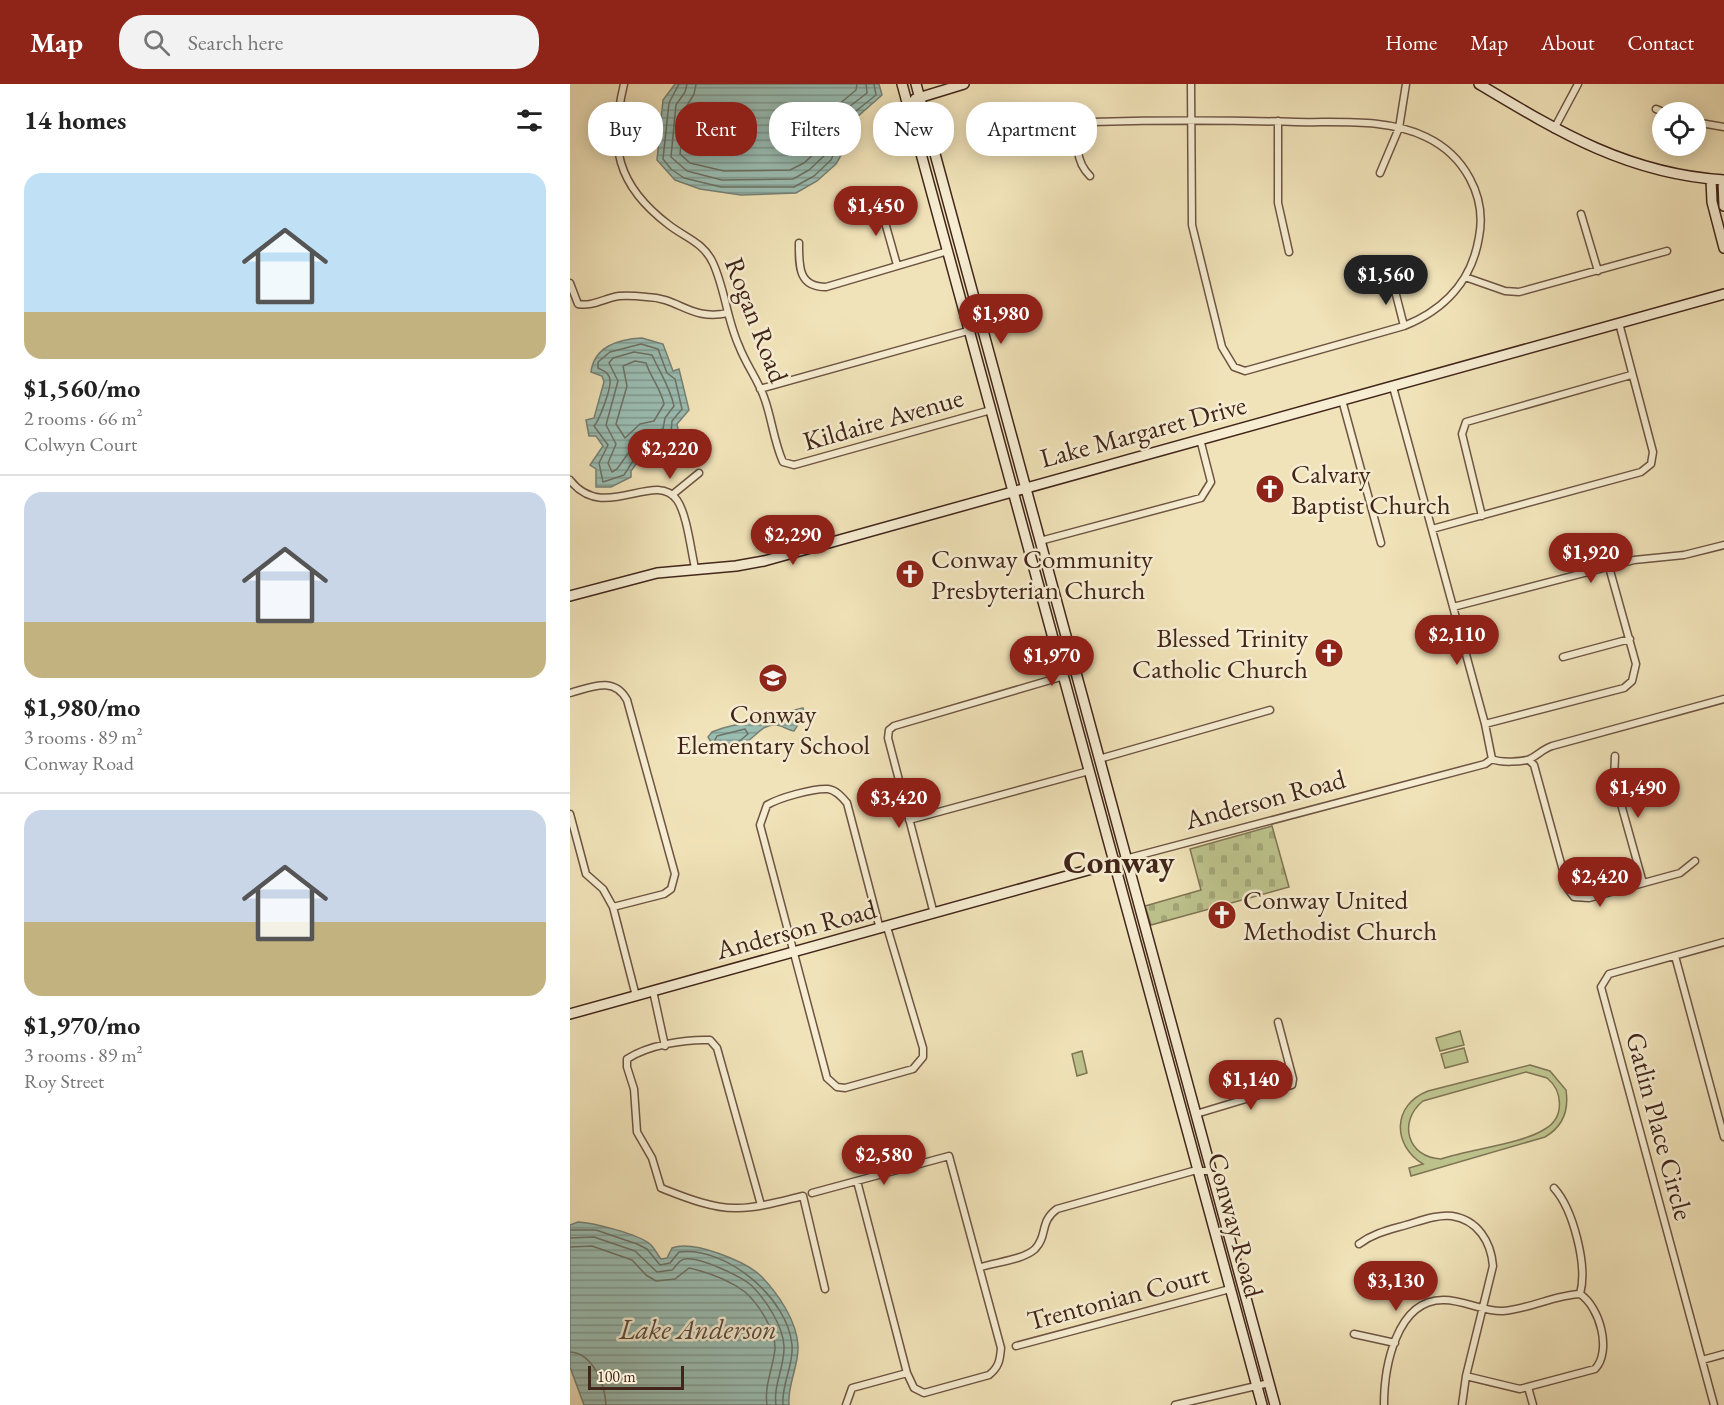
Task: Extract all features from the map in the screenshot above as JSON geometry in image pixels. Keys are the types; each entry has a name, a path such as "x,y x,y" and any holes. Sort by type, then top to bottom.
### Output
{"main road":[{"path":"903,86 915,84"},
{"name":"Conway Road","path":"915,84 1275,1405"},
{"path":"907,101 964,84"},
{"path":"1479,84 1554,129 1606,154 1661,171 1723,180 1724,206"},
{"name":"Conway Road","path":"903,86 1262,1405"},
{"path":"1711,179 1712,202 1724,248"},
{"name":"Lake Margaret Drive","path":"570,596 657,573 736,566 764,561 1724,294"},
{"path":"1079,734 1099,759"},
{"name":"Anderson Road","path":"570,1014 1125,859"},
{"path":"1173,1077 1187,1107 1196,1114"},
{"path":"1215,1234 1229,1261 1238,1268"},
{"path":"1230,1289 1239,1298 1252,1322"}],"street":[{"name":"Rogan Road","path":"624,84 615,141 624,172 643,202 670,226 707,250 714,265 738,345 760,389 781,458 786,464"},
{"path":"1090,176 1082,166 1076,141 1084,125 1092,122 1191,119 1371,123 1399,128 1424,136 1444,147 1467,174 1475,189 1481,225 1476,250 1465,277 1451,298 1437,309 1404,326 1245,371 1234,367 1224,353 1219,337 1192,225 1191,119 1191,84"},
{"path":"1380,173 1399,128 1406,84"},
{"path":"1554,129 1576,85"},
{"path":"1278,121 1278,203 1289,252"},
{"path":"1706,124 1724,127"},
{"path":"879,201 897,266"},
{"path":"1581,214 1598,271"},
{"path":"799,243 799,261 805,281 813,287 826,287 948,251"},
{"path":"1465,277 1505,291 1518,292 1667,251"},
{"path":"1392,279 1404,326"},
{"path":"570,283 578,304 585,306 619,296 649,297 662,298 701,315 728,313"},
{"path":"1431,529 1641,472 1651,464 1653,452 1619,323"},
{"path":"760,389 982,327"},
{"path":"1482,516 1462,434 1466,422 1631,375"},
{"path":"1393,387 1493,752 1492,759"},
{"path":"1342,400 1381,543"},
{"name":"Kildaire Avenue","path":"786,464 794,465 991,410"},
{"path":"1040,541 1201,498 1211,482 1200,439"},
{"path":"672,495 699,473"},
{"path":"570,480 587,494 602,499 618,498 653,489 672,495 681,507 695,568"},
{"path":"1453,607 1634,560 1684,555 1724,545"},
{"path":"1485,724 1623,688 1632,681 1636,664 1609,567"},
{"path":"1563,657 1630,639"},
{"path":"934,914 888,738 889,730 894,726 1064,676"},
{"path":"570,693 602,684 614,685 622,690 627,700 675,874 675,882 664,894 613,907"},
{"name":"Anderson Road","path":"1125,859 1485,764 1492,759 1498,763 1529,760 1541,750 1724,699"},
{"path":"1099,759 1270,710"},
{"path":"1615,756 1614,779 1643,883"},
{"path":"1529,760 1534,765 1568,889 1574,897 1589,898 1680,873 1695,861"},
{"path":"909,820 1089,771"},
{"path":"830,789 847,803 884,928 923,1048 923,1057 913,1069 845,1088 837,1087 827,1078 760,825 766,806 775,801 830,789"},
{"path":"570,814 586,874 603,889 613,907 636,996"},
{"name":"Gatlin Place Circle","path":"1714,1405 1601,987 1609,974 1724,942"},
{"path":"1675,956 1724,1137"},
{"path":"652,992 665,1046"},
{"path":"1150,998 1164,999"},
{"path":"1196,1114 1292,1085 1278,1022"},
{"path":"760,1205 717,1048 710,1040 699,1039 665,1046 633,1055 627,1059 627,1067 634,1089 638,1132 652,1158 662,1188 695,1199 738,1209 760,1205 802,1196 825,1289"},
{"path":"812,1193 950,1156 1001,1348 1000,1361 996,1370 989,1375 924,1393 914,1388 907,1373 857,1181"},
{"path":"981,1267 1025,1255 1035,1249 1041,1238 1044,1222 1057,1209 1198,1171 1212,1171"},
{"path":"1554,1188 1564,1198 1583,1265 1580,1294"},
{"path":"1359,1244 1372,1234 1434,1218 1452,1216 1472,1224 1484,1234 1492,1251 1493,1266 1466,1376 1462,1405"},
{"name":"Trentonian Court","path":"1016,1346 1230,1289"},
{"path":"1384,1405 1384,1392 1401,1325 1412,1311 1430,1302 1443,1300 1502,1311 1563,1295 1580,1294 1593,1306 1605,1350 1602,1362 1595,1369 1520,1389 1466,1376"},
{"path":"1354,1334 1395,1343"},
{"path":"1702,1359 1724,1354"},
{"path":"846,1405 852,1388 907,1373"},
{"path":"1176,1405 1269,1383"},
{"path":"1528,1387 1533,1405"},
{"path":"1205,1398 1207,1405"}],"green space":[{"path":"1272,826 1289,887 1151,925 1145,906 1201,890 1190,849"},
{"path":"1460,1031 1464,1045 1440,1051 1436,1038"},
{"path":"1464,1048 1468,1062 1445,1068 1441,1054"},
{"path":"1082,1051 1087,1073 1077,1076 1072,1054"},
{"path":"1530,1065 1550,1071 1566,1090 1567,1104 1561,1123 1545,1137 1411,1176 1409,1168 1423,1164 1413,1156 1401,1136 1402,1115 1416,1097 1428,1091","holes":["1526,1072 1547,1078 1559,1097 1559,1111 1551,1124 1535,1134 1441,1159 1421,1152 1410,1138 1410,1119 1415,1109 1423,1101"]}],"water":[{"path":"675,84 879,84 882,95 861,114 861,102 769,102 769,156 841,156 836,164 817,181 796,193 741,195 700,189 675,180 657,160 657,156 663,156 663,100"},
{"path":"642,338 663,344 673,371 679,369 689,410 677,424 679,434 655,448 650,444 631,471 631,477 611,487 596,487 596,469 590,465 603,446 596,436 589,436 586,420 594,418 604,382 602,376 591,372 593,363 597,356 609,346 624,340"},
{"path":"803,708 805,714 794,731 778,725 769,726 763,728 746,743 728,750 716,750 708,737 712,732 723,728"},
{"name":"Lake Anderson","path":"578,1222 636,1236 651,1245 661,1259 667,1258 672,1248 681,1246 705,1249 732,1259 762,1277 786,1308 797,1337 798,1353 789,1405 584,1405 570,1367 570,1225"}],"place":[{"name":"Calvary Baptist Church","path":"1270,489"},
{"name":"Conway Community Presbyterian Church","path":"910,574"},
{"name":"Blessed Trinity Catholic Church","path":"1329,653"},
{"name":"Conway Elementary School","path":"773,678"},
{"name":"Conway United Methodist Church","path":"1222,915"}],"district":[{"name":"Conway","path":"1119,861"}]}
